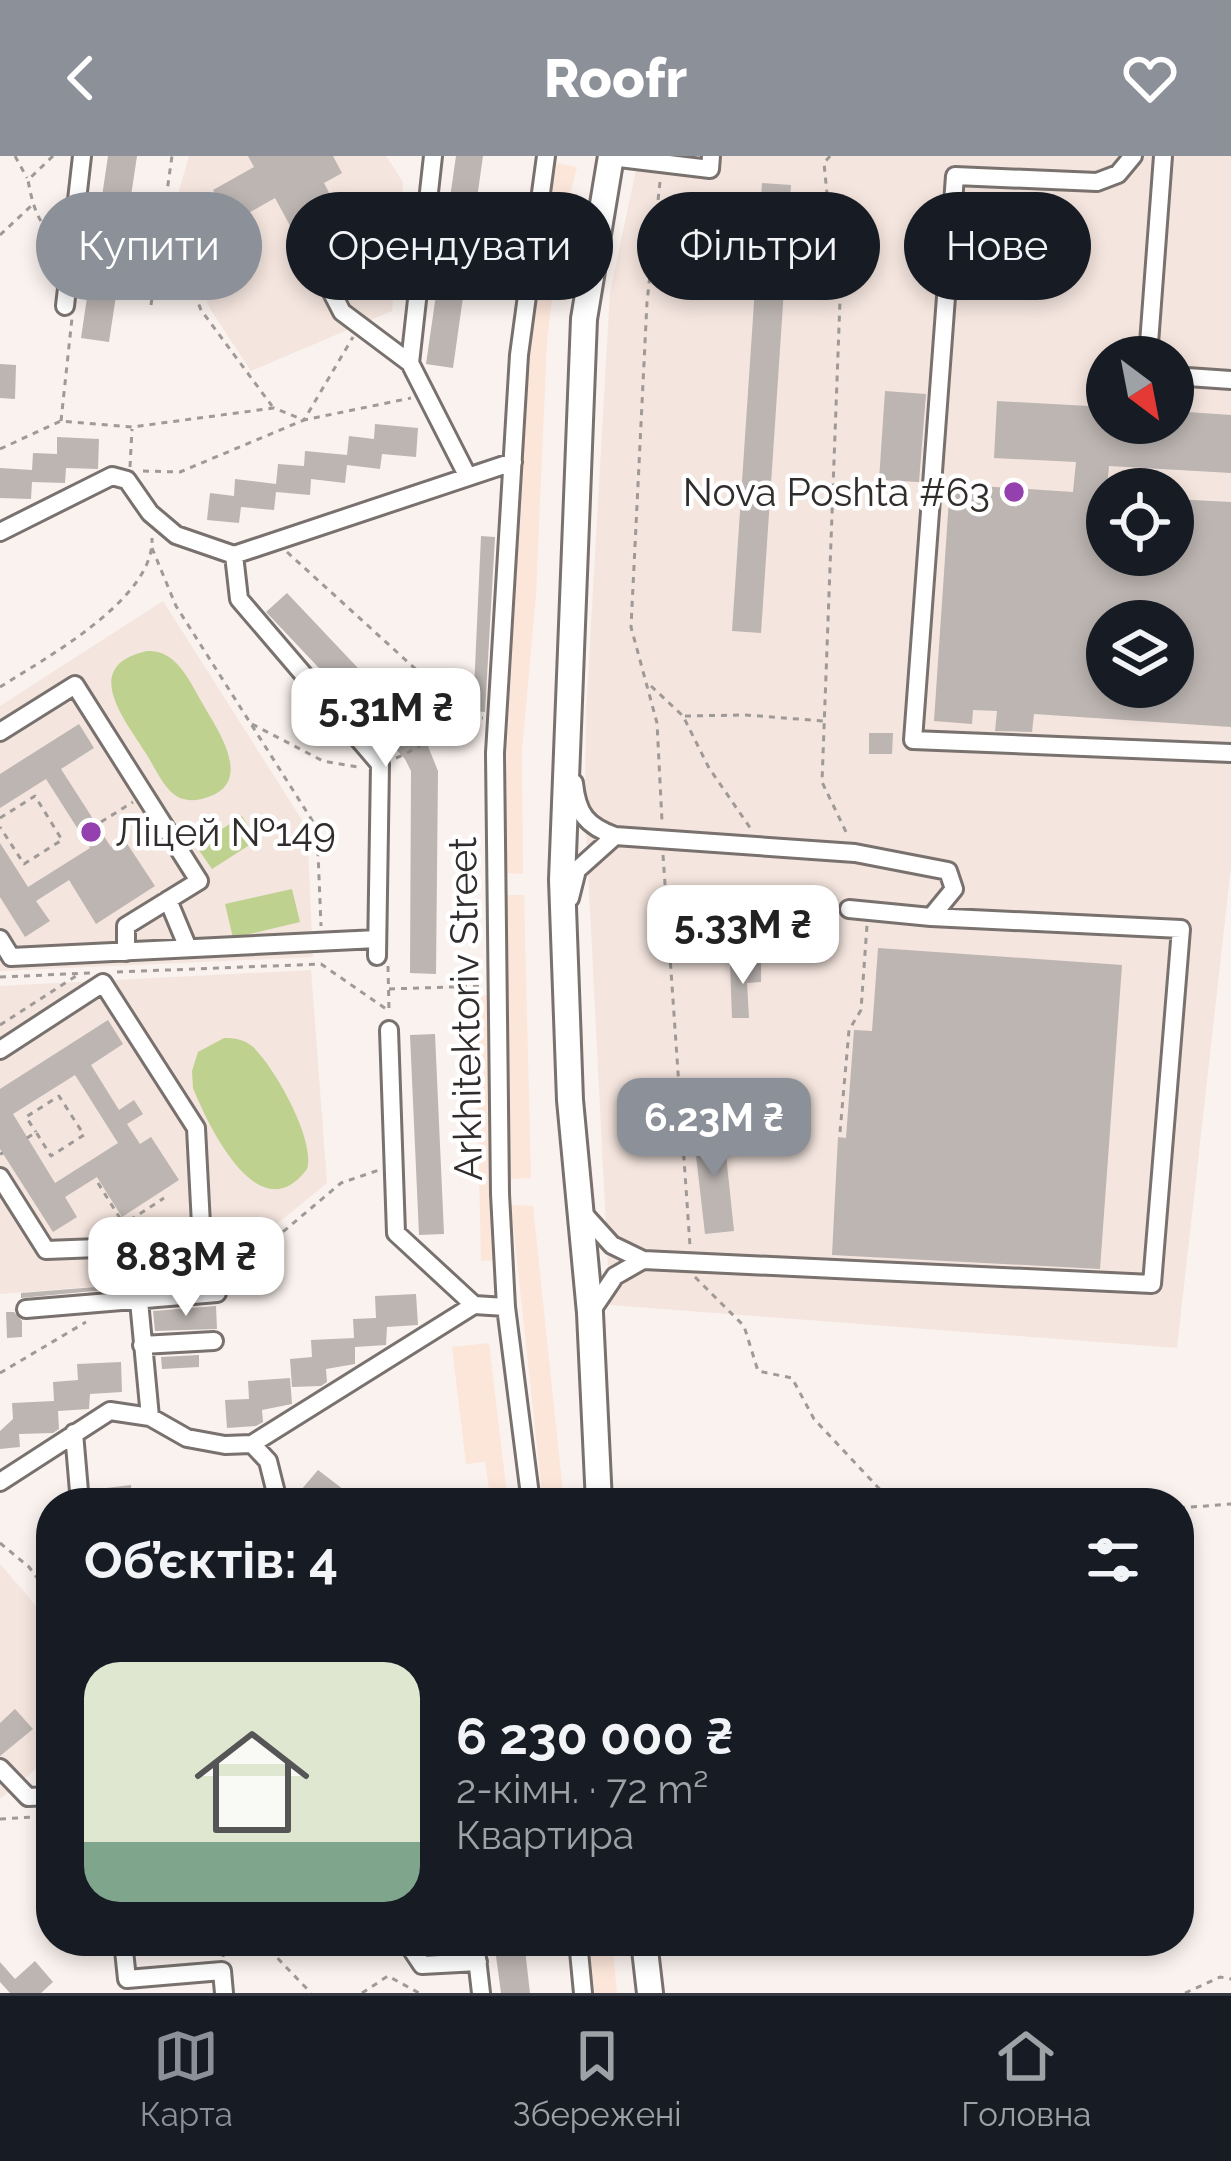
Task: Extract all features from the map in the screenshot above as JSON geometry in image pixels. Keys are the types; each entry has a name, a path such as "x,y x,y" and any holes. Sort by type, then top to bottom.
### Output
{"highway":[{"path":"598,1488 590,1313 563,999 562,880 584,319 611,156"},
{"path":"646,1956 650,1993"}],"street":[{"path":"78,192 82,156"},
{"path":"410,363 433,156"},
{"name":"Arkhitektoriv Street","path":"529,1488 506,1307 497,718 519,355 546,156"},
{"path":"611,156 710,170 711,156"},
{"path":"1133,156 1118,174 1097,182 955,176 913,740 1231,753"},
{"path":"1150,336 1163,156"},
{"path":"65,306 66,300"},
{"path":"336,300 364,331 410,363 467,476"},
{"path":"1194,377 1231,380"},
{"path":"0,532 112,476 128,475 150,512 176,535 234,555 513,462"},
{"path":"0,939 11,956 322,943 377,947 380,764 238,599 234,555"},
{"path":"0,732 75,685 199,881 126,926 126,952"},
{"path":"568,711 574,722 574,790 582,818 592,828 615,836 855,853 948,871 954,889 931,916"},
{"path":"563,999 571,971 570,890 577,870 615,836"},
{"path":"168,900 188,948"},
{"path":"578,1208 612,1246 643,1260 1152,1284 1181,928 849,910"},
{"path":"0,1050 103,983 196,1128 202,1244 46,1250 0,1177"},
{"path":"389,1030 396,1233 474,1305"},
{"path":"131,1248 129,1300 142,1345 150,1417"},
{"path":"590,1313 615,1276 643,1260"},
{"path":"26,1310 217,1293"},
{"path":"0,1482 110,1412 150,1417 187,1438 252,1444 474,1305 506,1307"},
{"path":"142,1345 214,1341"},
{"path":"74,1433 79,1488"},
{"path":"252,1444 268,1461 275,1488"},
{"path":"0,1768 28,1797 36,1797"},
{"path":"125,1956 127,1979"},
{"path":"416,1956 422,1965 478,1962"},
{"path":"477,1956 482,1993"},
{"path":"579,1956 583,1993"},
{"path":"110,1993 127,1979 222,1971 224,1993"}],"path":[{"path":"15,156 28,180 36,211"},
{"path":"28,180 53,156"},
{"path":"167,192 172,156"},
{"path":"830,156 824,164 828,204 843,220 822,782 855,853"},
{"path":"662,163 647,302 631,627 657,723 670,998 690,1246"},
{"path":"0,235 32,205"},
{"path":"152,304 153,300"},
{"path":"197,300 274,408"},
{"path":"61,421 74,307 65,306"},
{"path":"304,420 353,337 364,331"},
{"path":"132,427 128,475 180,472 304,420 406,396 433,408"},
{"path":"0,449 61,421 132,427 274,408 304,420"},
{"path":"150,512 152,548 176,605 317,828 322,943"},
{"path":"274,541 467,717"},
{"path":"0,687 88,630 136,583 152,548"},
{"path":"650,685 683,716 709,768 763,847"},
{"path":"683,716 823,721"},
{"path":"250,723 323,761 370,768 417,750 467,717 497,718"},
{"path":"101,822 145,795"},
{"path":"0,818 34,796 62,840 24,864 0,827"},
{"path":"0,841 7,837"},
{"path":"840,1132 849,1030 861,1010 867,917"},
{"path":"0,977 321,964 389,1011 388,956 377,947"},
{"path":"0,1025 81,973"},
{"path":"388,988 498,985"},
{"path":"59,1096 85,1135 51,1156 36,1132 26,1117 59,1096"},
{"path":"27,1138 36,1132"},
{"path":"217,1293 232,1272 341,1183 392,1165"},
{"path":"98,1183 124,1224 131,1248"},
{"path":"124,1224 164,1198"},
{"path":"692,1274 744,1326 758,1371 792,1378 814,1419 879,1488"},
{"path":"0,1373 129,1300"},
{"path":"1194,1507 1231,1504"},
{"path":"0,1543 36,1577"},
{"path":"0,1820 36,1817"},
{"path":"275,1956 311,1993"},
{"path":"362,1993 388,1976 419,1993"},
{"path":"1185,1993 1220,1977 1231,1979"}],"shaded area":[{"path":"189,156 386,156 403,182 402,192 286,192 286,300 393,300 392,311 251,371 206,300 262,300 262,192 179,192"},
{"path":"639,156 1231,156 1231,867 1177,1348 610,1305 585,811 586,712 610,300"},
{"path":"557,163 577,167 571,192 551,192"},
{"path":"536,300 552,300 536,595 522,751 523,874 506,873 507,749 526,383"},
{"path":"163,601 307,828 313,957 0,971 0,706"},
{"path":"503,895 524,895 531,1178 510,1179"},
{"path":"311,970 327,1183 212,1277 0,1294 0,986"},
{"path":"491,995 498,1260 481,1261 475,996"},
{"path":"511,1205 533,1206 562,1488 541,1488"},
{"path":"489,1343 506,1488 489,1488 485,1462 466,1464 452,1347"},
{"path":"0,1564 36,1606 36,1769 0,1799"},
{"path":"591,1956 613,1956 617,1993 595,1993"}],"green space":[{"path":"147,651 167,656 182,670 224,743 231,770 228,781 205,798 184,799 168,788 113,694 115,668"},
{"path":"242,816 257,840 212,869 196,846"},
{"path":"292,889 300,922 233,938 225,904"},
{"path":"224,1038 245,1042 261,1056 299,1123 307,1169 289,1186 271,1189 254,1182 223,1147 200,1105 192,1071 198,1052"}],"building":[{"path":"108,156 137,156 132,192 103,192"},
{"path":"248,156 333,156 342,173 324,183 329,192 286,192 286,218 275,198 262,205 262,192 214,192 254,167"},
{"path":"456,156 483,156 478,192 451,192"},
{"path":"762,183 791,185 791,192 761,192"},
{"path":"87,300 115,300 109,342 81,338"},
{"path":"435,300 463,300 453,368 426,364"},
{"path":"754,300 783,300 761,633 732,631"},
{"path":"0,364 16,365 15,399 0,398"},
{"path":"885,391 926,394 919,482 879,480"},
{"path":"997,401 1086,406 1086,444 1194,444 1194,412 1231,415 1231,473 1194,468 1086,468 1086,576 1194,576 1194,500 1231,502 1231,727 1034,714 1032,732 995,731 997,711 973,710 972,724 934,721 950,484 1073,492 1076,462 994,458"},
{"path":"375,424 418,428 416,457 382,454 380,469 347,465 345,483 311,479 310,495 276,492 274,510 241,507 239,523 207,520 210,493 234,496 235,479 276,484 278,464 304,466 305,451 347,455 349,436 374,439"},
{"path":"57,437 99,439 98,469 66,468 65,483 32,482 31,499 0,498 0,468 32,470 33,453 57,454"},
{"path":"481,536 495,537 485,712 473,711"},
{"path":"287,593 425,739 438,771 436,974 410,973 411,771 405,759 266,612"},
{"name":"Ліцей №149","path":"79,724 94,748 61,769 111,847 124,839 155,886 96,924 69,880 36,901 50,921 25,937 0,897 0,843 28,887 90,848 46,779 0,808 0,774"},
{"path":"869,733 893,733 892,754 869,754"},
{"path":"878,948 1122,965 1100,1269 832,1255 838,1137 846,1138 854,1030 872,1031"},
{"path":"761,963 761,982 747,983 749,1018 732,1018 730,964"},
{"path":"108,1020 123,1044 91,1065 119,1110 134,1100 143,1114 127,1124 140,1144 151,1137 179,1180 122,1217 97,1177 65,1197 77,1217 53,1232 0,1149 0,1089","holes":["75,1075 118,1143 55,1183 13,1114"]},
{"path":"435,1034 444,1234 419,1235 410,1035"},
{"path":"723,1126 734,1231 705,1234 693,1129"},
{"path":"123,1269 125,1288 21,1298 21,1293 96,1287 94,1271"},
{"path":"416,1294 418,1325 387,1327 386,1345 355,1347 355,1364 326,1369 327,1382 321,1386 292,1387 290,1359 312,1357 311,1340 354,1338 353,1319 376,1318 375,1296"},
{"path":"216,1306 217,1329 155,1331 153,1311"},
{"path":"6,1312 14,1312 22,1321 22,1337 7,1338"},
{"path":"199,1355 199,1367 162,1369 161,1357"},
{"path":"121,1362 122,1392 90,1394 89,1409 58,1411 59,1429 53,1433 19,1434 20,1447 0,1449 0,1431 13,1419 12,1403 54,1401 53,1382 78,1380 77,1364"},
{"path":"290,1378 292,1404 262,1410 263,1422 256,1426 227,1428 225,1400 249,1399 248,1381"},
{"path":"318,1470 341,1488 303,1488"},
{"path":"15,1709 33,1729 0,1756 0,1723"},
{"path":"496,1956 526,1956 530,1993 501,1993"},
{"path":"35,1961 53,1982 41,1993 10,1993 0,1982 0,1962 15,1979"}],"place":[{"name":"Nova Poshta #63","path":"1014,492"},
{"name":"Ліцей №149","path":"91,832"}]}
